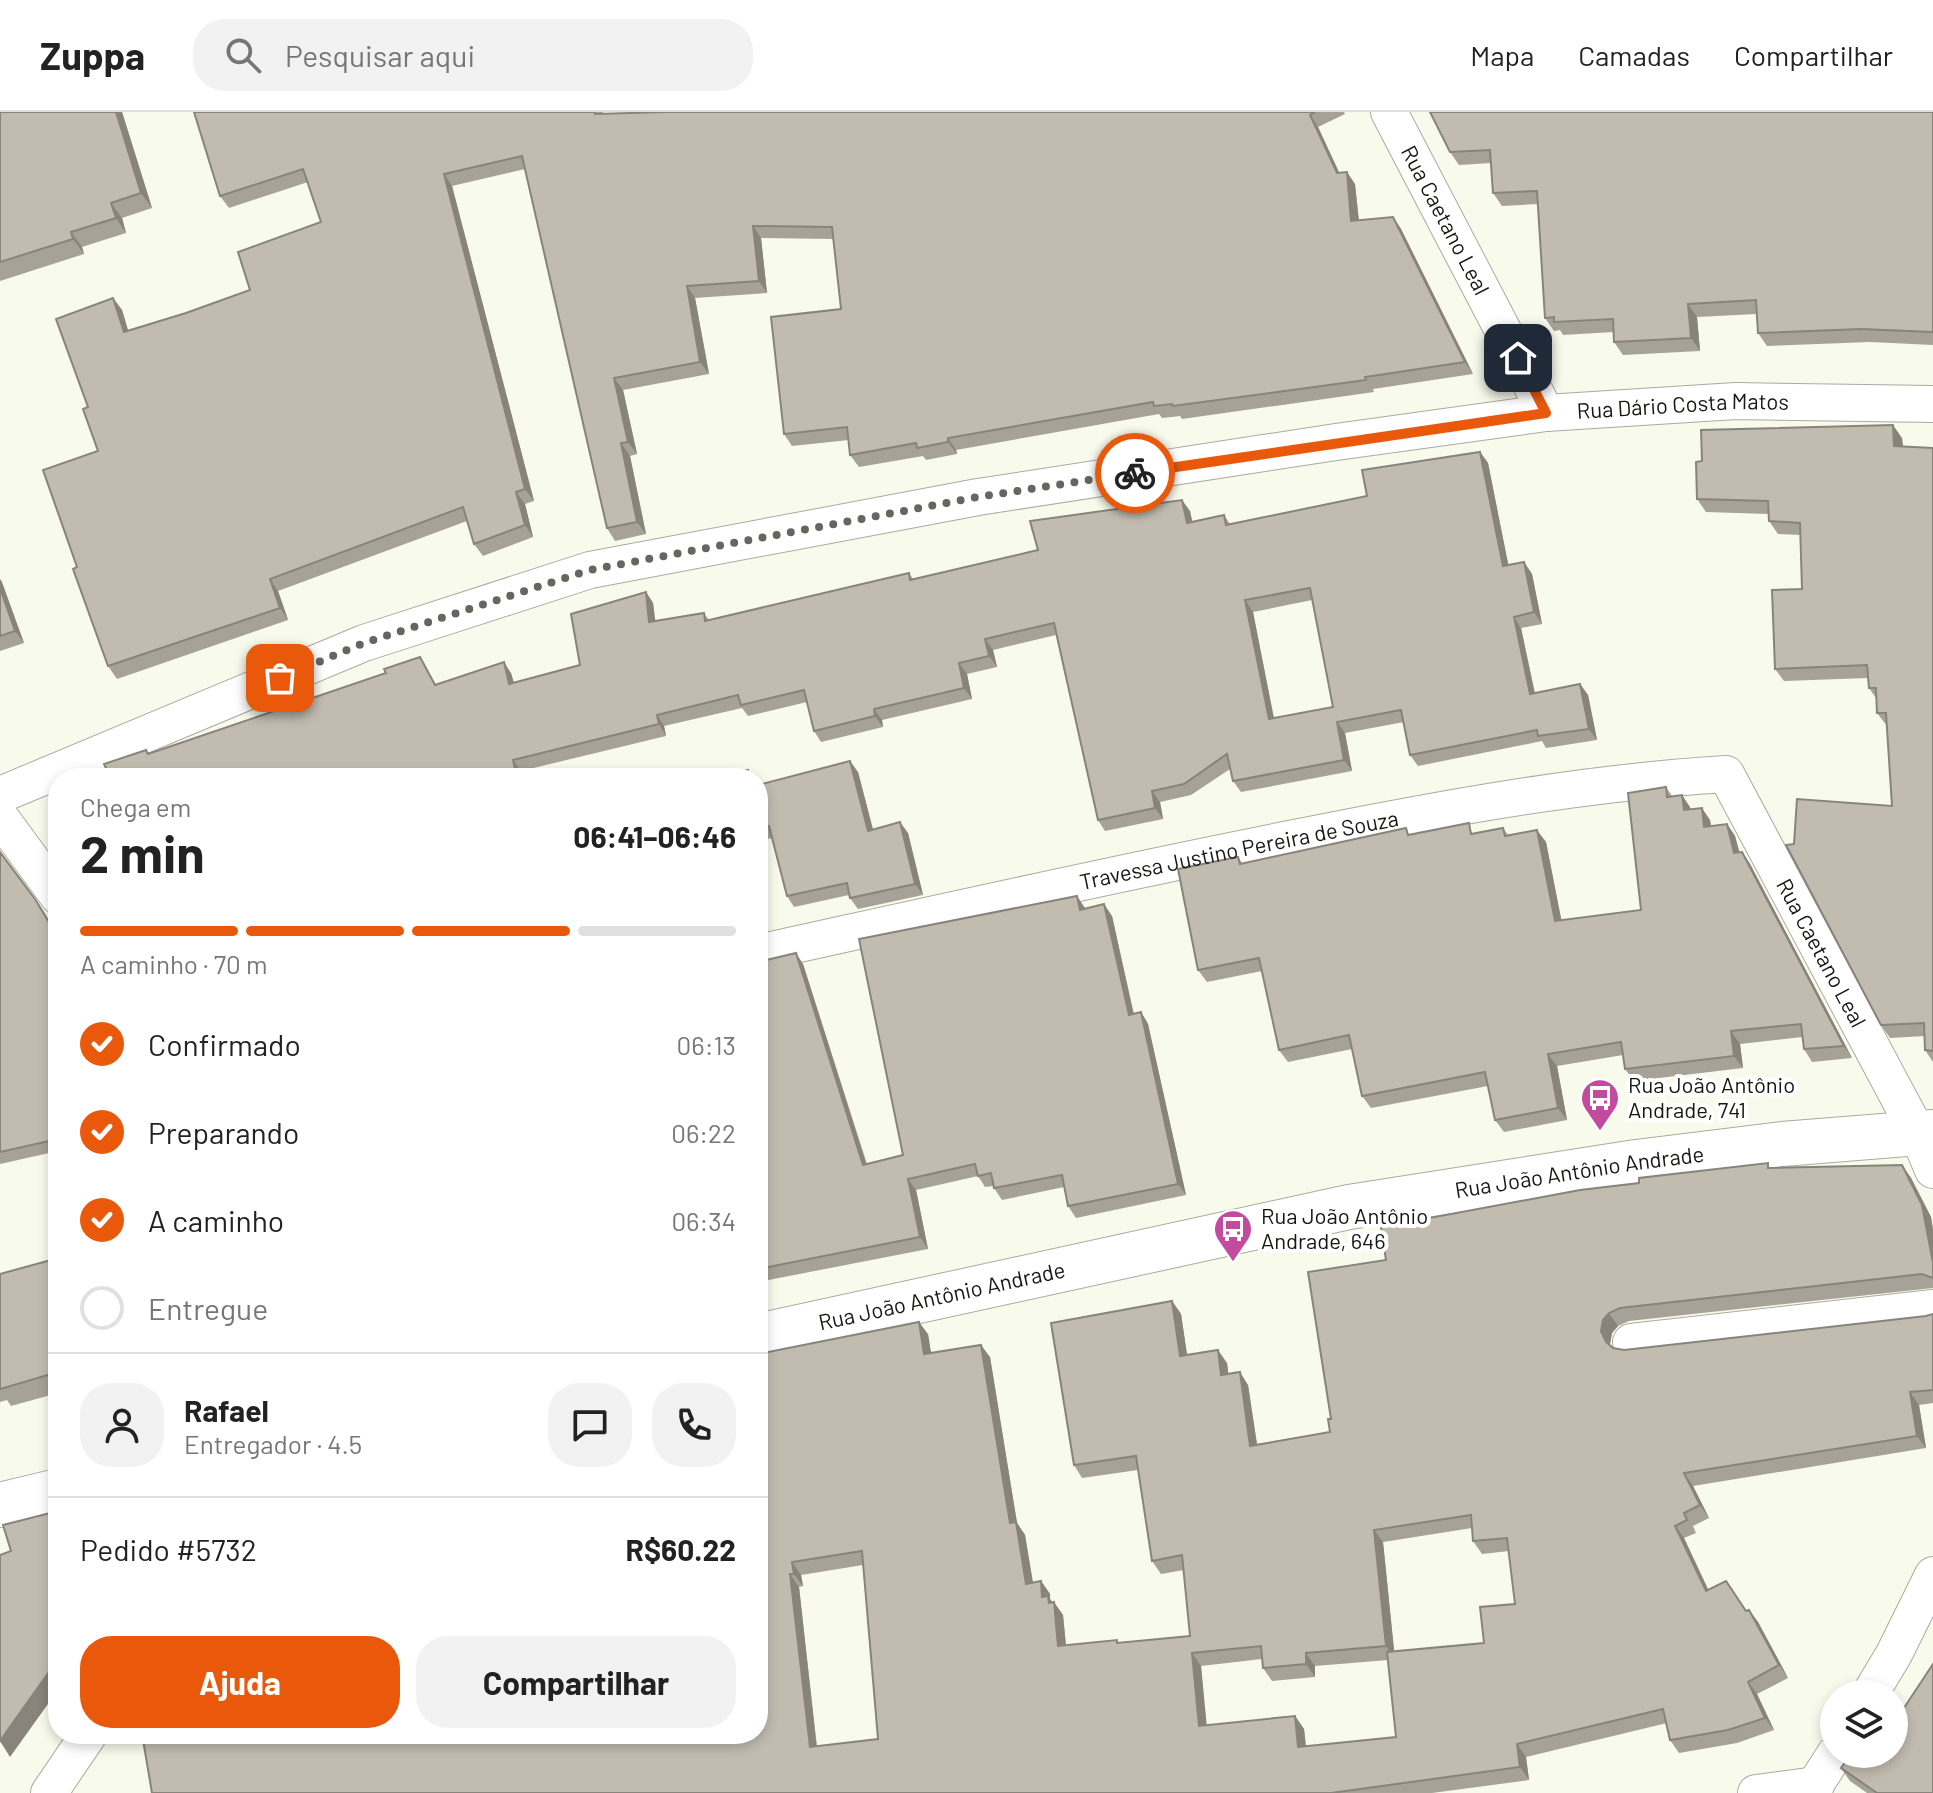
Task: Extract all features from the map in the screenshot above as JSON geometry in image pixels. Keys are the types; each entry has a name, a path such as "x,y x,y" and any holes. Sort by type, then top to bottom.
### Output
{"street":[{"name":"Rua Caetano Leal","path":"1389,112 1546,413"},
{"name":"Rua Dário Costa Matos","path":"65,768 364,643 590,570 978,497 1546,413 1736,401 1933,404"},
{"name":"Rua Caetano Leal","path":"1726,774 1928,1145"},
{"name":"Travessa Justino Pereira de Souza","path":"768,951 1162,864 1380,821 1640,779 1726,774"},
{"name":"Rua Dário Costa Matos","path":"0,795 48,775"},
{"path":"0,817 48,882"},
{"name":"Rua João Antônio Andrade","path":"768,1334 1349,1207 1636,1162 1782,1144 1928,1145"},
{"path":"1631,1342 1933,1308"},
{"path":"0,1505 48,1493"},
{"path":"1878,1680 1933,1575"},
{"path":"49,1793 82,1744"},
{"path":"1756,1793 1813,1789 1826,1768"}],"building":[{"path":"0,112 116,112 141,193 111,203 116,218 71,232 73,239 0,262"},
{"path":"194,112 1315,112 1310,115 1337,173 1347,172 1351,221 1393,217 1465,362 1365,377 1366,380 1173,406 1154,406 1153,402 948,438 948,442 917,448 916,443 850,455 847,427 784,434 771,317 841,309 832,227 753,226 759,281 687,286 700,362 614,378 628,442 621,443 637,522 607,528 522,156 444,174 525,489 516,492 525,525 474,544 463,507 270,579 280,608 108,666 73,569 77,567 43,470 98,451 83,409 88,407 56,319 113,298 124,332 250,290 238,252 321,222 303,169 220,196"},
{"path":"1430,112 1933,112 1933,332 1861,329 1758,333 1756,300 1688,304 1691,338 1614,342 1613,319 1554,322 1554,317 1545,318 1537,191 1493,193 1490,150 1450,152"},
{"path":"1893,425 1894,446 1933,448 1933,1051 1925,1050 1924,1023 1881,1025 1786,845 1794,844 1797,799 1892,806 1886,713 1877,713 1876,688 1869,688 1867,665 1775,669 1772,590 1802,589 1800,523 1769,521 1768,501 1697,499 1696,462 1702,461 1701,430"},
{"path":"1480,452 1503,566 1524,562 1534,612 1514,617 1530,694 1580,684 1589,729 1538,736 1537,730 1410,755 1401,710 1337,722 1344,760 1233,781 1227,754 1184,784 1152,791 1155,808 1098,820 1054,623 985,639 989,656 959,663 964,688 874,709 875,716 814,731 804,690 741,705 738,695 657,715 659,724 513,760 515,768 106,768 104,764 146,750 148,754 386,673 384,669 420,657 435,685 504,662 509,684 580,665 571,614 646,592 649,622 704,613 705,621 909,573 910,580 1038,550 1030,521 1182,500 1187,523 1224,515 1226,525 1367,496 1362,470","holes":["1310,588 1333,707 1269,719 1245,600"]},
{"path":"0,588 15,631 0,636"},
{"path":"850,761 868,831 900,822 915,884 850,898 847,883 787,896 768,826 768,782"},
{"path":"1666,787 1667,797 1682,795 1684,810 1702,808 1704,827 1727,824 1734,853 1742,852 1844,1046 1804,1049 1801,1024 1731,1031 1734,1056 1625,1069 1621,1042 1548,1054 1558,1108 1495,1120 1485,1072 1362,1096 1349,1035 1279,1050 1259,958 1198,970 1178,869 1238,857 1240,864 1406,828 1408,835 1469,823 1471,834 1503,828 1505,836 1537,830 1555,921 1641,910 1628,793"},
{"path":"0,852 48,920 48,1141 0,1152"},
{"path":"1077,896 1080,910 1104,904 1129,1015 1141,1012 1178,1184 1068,1206 1062,1175 994,1188 991,1173 978,1176 975,1164 908,1179 920,1237 768,1267 768,960 796,953 863,1165 903,1155 859,939"},
{"path":"1768,1163 1768,1168 1902,1165 1922,1205 1933,1278 1922,1274 1620,1308 1603,1320 1601,1331 1606,1342 1613,1348 1624,1350 1933,1314 1933,1390 1910,1392 1917,1436 1684,1473 1700,1505 1684,1513 1687,1520 1675,1526 1706,1591 1726,1581 1746,1611 1749,1610 1779,1665 1748,1682 1765,1718 1728,1730 1670,1740 1663,1709 1517,1744 1520,1767 1331,1793 152,1793 144,1744 768,1744 768,1352 919,1322 924,1354 981,1345 1010,1523 1016,1522 1026,1584 1041,1581 1042,1597 1048,1596 1049,1603 1054,1602 1058,1646 1190,1636 1182,1555 1152,1561 1136,1456 1074,1465 1051,1323 1172,1301 1180,1356 1218,1350 1221,1375 1240,1372 1250,1446 1330,1432 1328,1419 1331,1419 1308,1272 1386,1260 1381,1227 1580,1190 1639,1183 1639,1178","holes":["1471,1515 1473,1541 1507,1538 1515,1604 1480,1607 1484,1643 1387,1652 1396,1737 1298,1747 1295,1716 1199,1726 1192,1653 1261,1646 1263,1668 1306,1664 1306,1653 1386,1646 1374,1530","862,1551 878,1739 810,1747 790,1574 794,1574 792,1562"]},
{"path":"48,1261 48,1375 0,1389 0,1274"},
{"path":"48,1514 48,1673 0,1741 0,1555 11,1551 3,1525"},
{"path":"1933,1664 1933,1793 1877,1793 1841,1768 1908,1768 1908,1702"}],"way so far":[{"path":"280,678 364,643 590,570 978,497 1135,473"}],"place":[{"name":"Rua João Antônio Andrade, 741","path":"1600,1132"},
{"name":"Rua João Antônio Andrade, 646","path":"1233,1263"}],"route":[{"path":"1135,473 1546,413 1518,358"}]}
